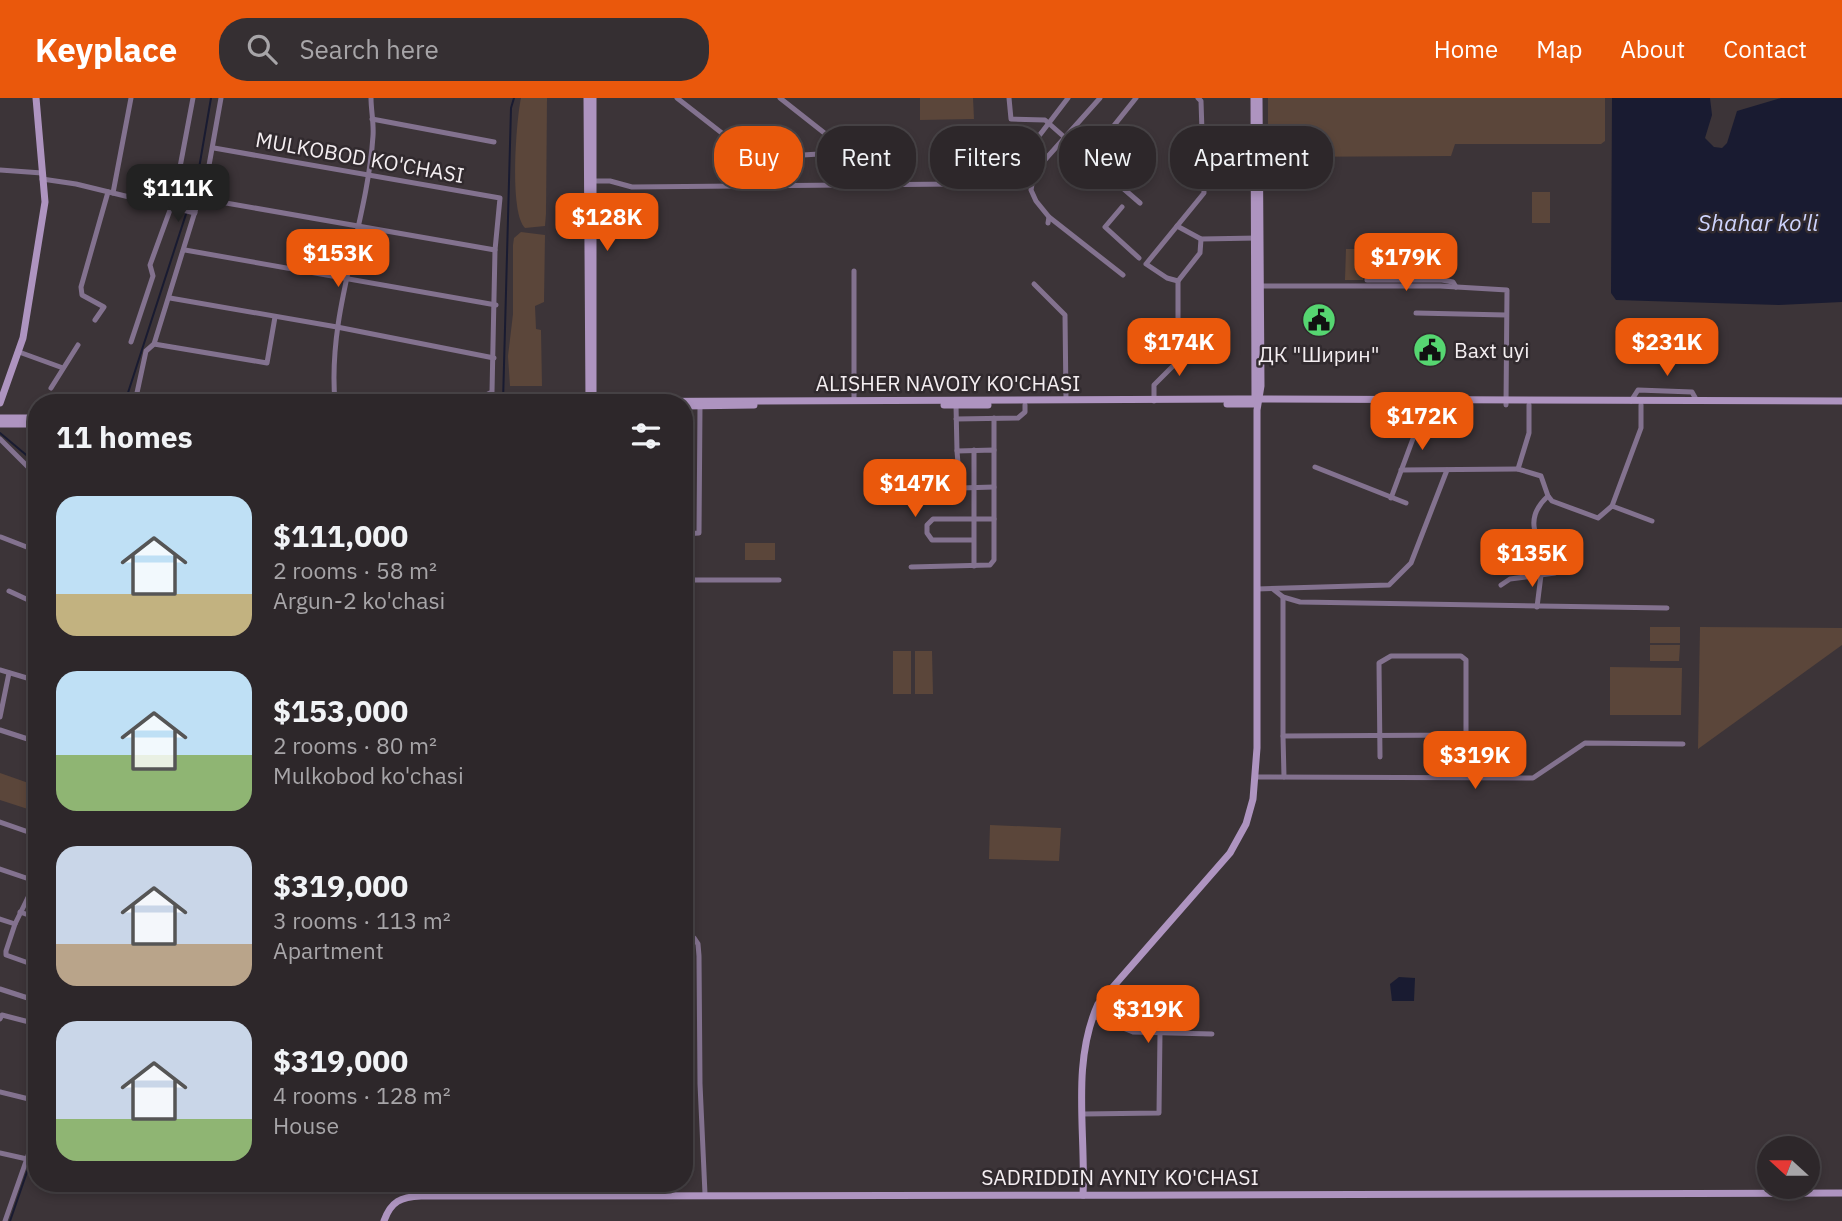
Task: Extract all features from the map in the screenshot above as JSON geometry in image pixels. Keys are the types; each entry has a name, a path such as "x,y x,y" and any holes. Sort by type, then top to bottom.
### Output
{"main road":[{"path":"0,403 19,352 45,202 36,98"},
{"path":"587,98 591,394"},
{"path":"590,181 593,98"},
{"path":"1254,98 1258,238"},
{"path":"1083,1195 1083,1059 1088,1028 1098,1004 1230,853 1246,824 1256,777 1259,98"},
{"path":"584,394 591,388"},
{"path":"591,388 597,394"},
{"name":"ALISHER NAVOIY KO'CHASI","path":"693,406 853,400 956,405 1842,403"},
{"name":"ALISHER NAVOIY KO'CHASI","path":"693,402 1066,400 1257,404"},
{"name":"ALISHER NAVOIY KO'CHASI","path":"1506,403 1722,403"},
{"path":"0,418 28,418"},
{"path":"0,424 28,424"},
{"name":"SADRIDDIN AYNIY KO'CHASI","path":"384,1221 389,1208 398,1199 421,1196 1842,1194"}],"street":[{"path":"95,320 104,307 82,295 81,287 111,193 131,98"},
{"path":"131,342 153,276 150,264 174,199 193,98"},
{"path":"137,394 146,351 154,344 185,250 192,211 203,199 222,98"},
{"path":"335,394 337,327 374,134 371,98"},
{"path":"677,98 714,127"},
{"path":"780,98 832,139 819,154 803,155"},
{"path":"1009,98 1011,126"},
{"path":"1045,130 1068,98"},
{"path":"1077,126 1100,98"},
{"path":"1114,126 1136,98"},
{"path":"1178,281 1167,278 1146,264 1204,193 1202,101 1198,98"},
{"name":"MULKOBOD KO'CHASI","path":"372,119 494,142"},
{"path":"1011,119 1045,120 1059,133"},
{"path":"1059,146 1034,172 1031,190 1036,201 1049,220 1122,275"},
{"name":"MULKOBOD KO'CHASI","path":"214,148 500,198 495,250"},
{"path":"0,170 42,176 192,211"},
{"path":"590,181 610,181 632,187 714,186"},
{"path":"803,185 930,184"},
{"path":"1124,189 1140,203"},
{"path":"203,199 495,250 495,358 492,392 477,394"},
{"path":"1122,207 1104,228 1139,258"},
{"path":"1177,226 1201,239 1258,238"},
{"path":"1154,401 1154,385 1189,350 1189,333 1178,322 1178,281 1200,253 1201,239"},
{"path":"185,250 496,305"},
{"path":"853,400 854,271"},
{"path":"1367,279 1442,279 1452,282 1456,287"},
{"path":"1034,284 1065,315 1066,400"},
{"path":"1258,286 1456,287 1507,290 1506,403"},
{"path":"170,298 495,358"},
{"path":"1416,313 1506,315"},
{"path":"154,344 267,363 275,317"},
{"path":"51,388 78,345"},
{"path":"19,352 63,368"},
{"path":"1391,498 1414,436 1412,403"},
{"path":"1401,470 1518,469 1541,476 1552,501 1598,518 1612,506 1641,428 1636,403"},
{"path":"956,405 959,486 994,486"},
{"path":"957,419 1018,418 1025,412 1025,405"},
{"path":"1518,469 1529,433 1529,405"},
{"path":"693,533 699,533 700,406"},
{"path":"911,567 990,565 994,561 994,418"},
{"path":"0,439 28,467"},
{"path":"974,450 974,566"},
{"path":"957,451 994,450"},
{"path":"1315,467 1406,503"},
{"path":"1258,589 1389,585 1411,563 1447,470"},
{"path":"1501,585 1510,579 1555,573 1560,555 1546,550 1535,531 1533,517 1536,506 1548,496"},
{"path":"1612,506 1652,521"},
{"path":"973,540 932,540 927,529 929,522 933,519 994,519"},
{"path":"1,537 28,548"},
{"path":"1537,607 1541,575"},
{"path":"693,580 779,580"},
{"path":"1273,589 1283,597 1300,603 1667,608"},
{"path":"9,591 28,600"},
{"path":"1283,597 1284,777"},
{"path":"1283,736 1379,736 1466,735 1466,660 1461,656 1384,658 1379,663 1379,736 1380,757"},
{"path":"0,670 28,678"},
{"path":"0,717 9,673"},
{"path":"0,730 28,739"},
{"path":"1256,777 1533,778 1585,743 1683,744"},
{"path":"0,821 28,832"},
{"path":"0,869 28,878"},
{"path":"28,896 15,924 6,955 28,963"},
{"path":"20,912 28,915"},
{"path":"0,919 15,924"},
{"path":"693,939 698,944 699,956 705,1194"},
{"path":"0,989 28,998"},
{"path":"0,1019 2,1015 28,1022"},
{"path":"1093,1016 1133,1032 1212,1034"},
{"path":"1083,1114 1159,1114 1160,1032"},
{"path":"0,1092 28,1099"},
{"path":"0,1153 27,1159"},
{"path":"5,1221 28,1156"}],"shaded area":[{"path":"521,98 547,98 545,226 525,228 517,205 516,145"},
{"path":"920,98 973,98 974,119 920,120"},
{"path":"1268,98 1605,98 1605,141 1601,144 1455,144 1451,156 1333,157 1333,126 1268,126"},
{"path":"1532,192 1550,192 1550,223 1532,223"},
{"path":"521,232 545,235 544,302 535,306 536,329 541,330 542,386 510,386 508,356 513,314 513,245 514,238"},
{"path":"1346,249 1364,249 1363,280 1345,280"},
{"path":"745,543 775,543 775,560 745,560"},
{"path":"1650,627 1680,627 1680,643 1650,643"},
{"path":"1700,627 1842,628 1842,645 1698,749"},
{"path":"1650,645 1680,645 1679,661 1650,661"},
{"path":"893,651 911,651 911,694 893,694"},
{"path":"915,651 932,651 933,694 915,694"},
{"path":"1610,667 1682,668 1681,715 1610,715"},
{"path":"0,773 28,783 28,809 0,800"},
{"path":"990,825 1061,828 1059,861 989,859"}],"water":[{"name":"Shahar ko'li","path":"1612,98 1710,98 1712,115 1705,138 1714,147 1722,148 1727,143 1737,111 1781,98 1842,98 1842,302 1779,305 1616,300 1611,293"},
{"path":"1399,977 1415,978 1414,1001 1392,1001 1390,984"}],"waterway":[{"path":"188,208 197,180 211,98"},
{"path":"503,394 511,108 514,98"},
{"path":"128,394 186,214"},
{"path":"0,433 28,456"},
{"path":"10,1221 28,1169"}],"place":[{"name":"ДК \"Ширин\"","path":"1319,320"},
{"name":"Baxt uyi","path":"1430,350"}]}
